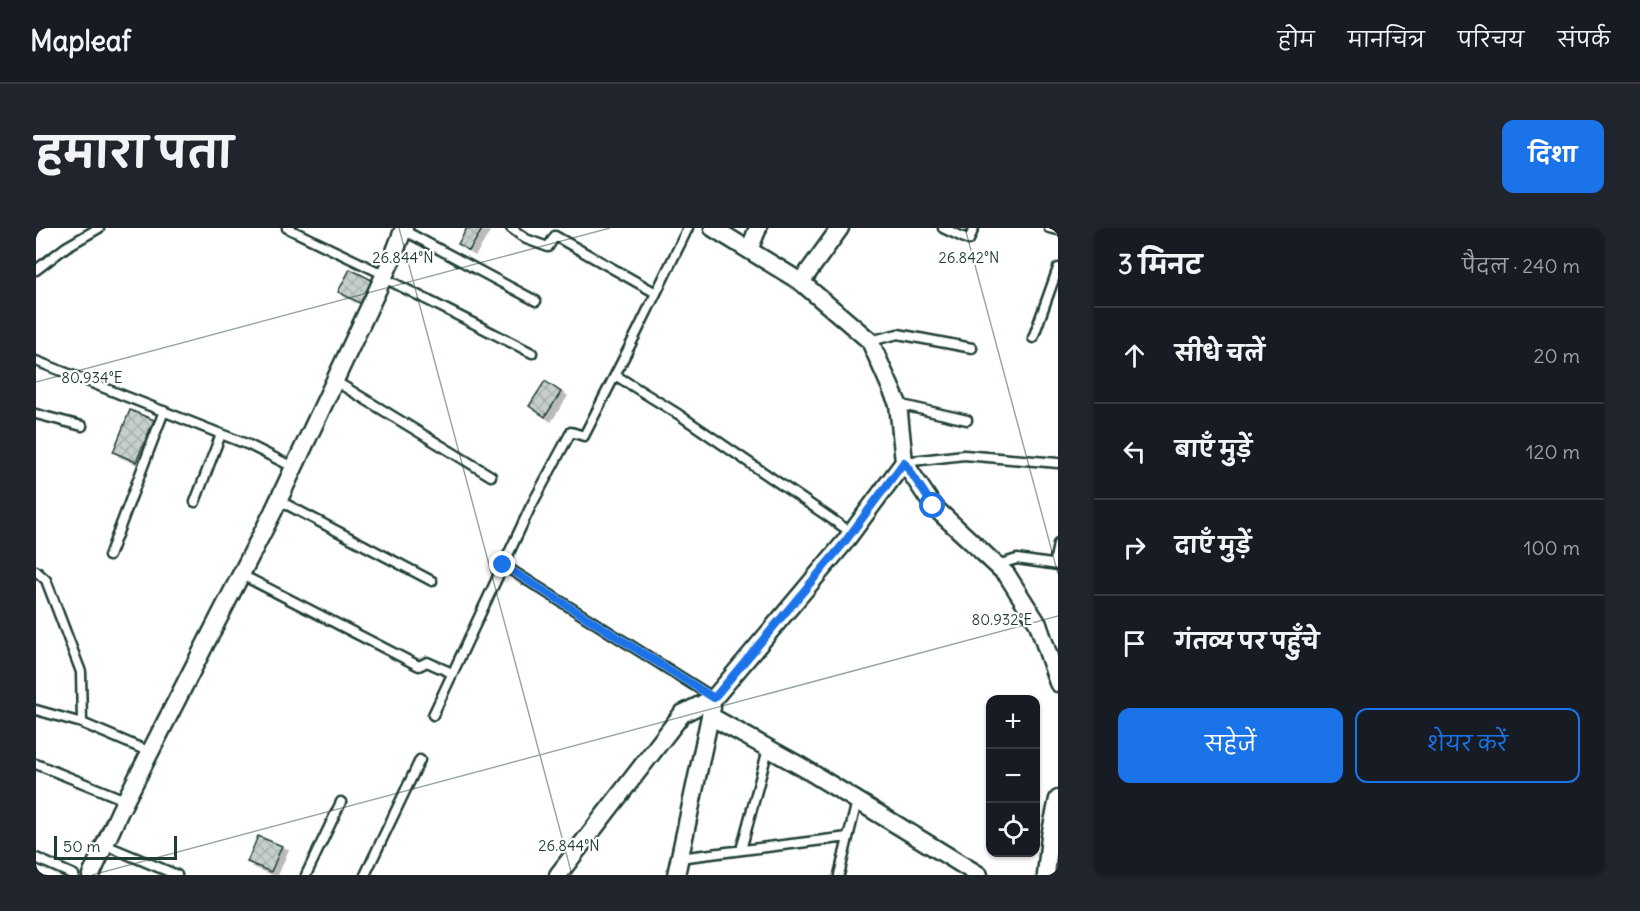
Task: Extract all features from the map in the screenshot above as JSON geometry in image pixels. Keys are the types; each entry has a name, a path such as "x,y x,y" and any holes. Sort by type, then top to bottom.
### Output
{"street":[{"path":"713,228 801,282 870,341 898,404 904,462 933,506 1007,575 1038,624 1058,683"},
{"path":"749,250 758,228"},
{"path":"801,282 840,228"},
{"path":"91,875 125,800 278,500 385,277 403,229"},
{"path":"558,875 682,714 714,698 852,533 904,462"},
{"path":"676,875 714,698"},
{"path":"710,716 768,748 979,875"},
{"path":"1046,875 1050,836 1058,799"}],"lane":[{"path":"36,270 66,247 99,228"},
{"path":"287,228 532,353"},
{"path":"510,228 526,239 548,247 555,236 656,294"},
{"path":"433,715 530,508 571,432 584,436 688,228"},
{"path":"942,228 969,240 974,228"},
{"path":"1049,228 1058,231"},
{"path":"403,229 536,301"},
{"path":"1033,338 1058,268"},
{"path":"870,341 898,334 972,348"},
{"path":"36,361 249,445 293,467"},
{"path":"615,375 678,414 852,533"},
{"path":"335,381 491,476"},
{"path":"898,404 967,420"},
{"path":"109,556 165,411"},
{"path":"36,414 82,426"},
{"path":"195,502 221,434"},
{"path":"904,462 964,454 1058,463"},
{"path":"278,500 432,581"},
{"path":"997,565 1017,559 1056,565 1058,544"},
{"path":"503,565 714,698"},
{"path":"36,571 46,580 81,672 82,723"},
{"path":"240,574 419,666 427,662 452,673"},
{"path":"36,710 82,723 150,752"},
{"path":"741,850 768,748"},
{"path":"365,875 420,760"},
{"path":"36,764 125,800"},
{"path":"839,875 857,801"},
{"path":"306,875 341,802"},
{"path":"679,858 848,837"},
{"path":"105,844 177,875"},
{"path":"36,858 74,875"}],"building":[{"path":"467,228 483,228 469,251 458,244"},
{"path":"350,269 376,282 364,305 338,292"},
{"path":"545,381 561,392 545,417 529,406"},
{"path":"130,410 154,420 136,462 113,452"},
{"path":"258,836 282,846 271,872 247,862"}],"route":[{"path":"503,565 714,698 844,543 904,462 933,506"}]}
